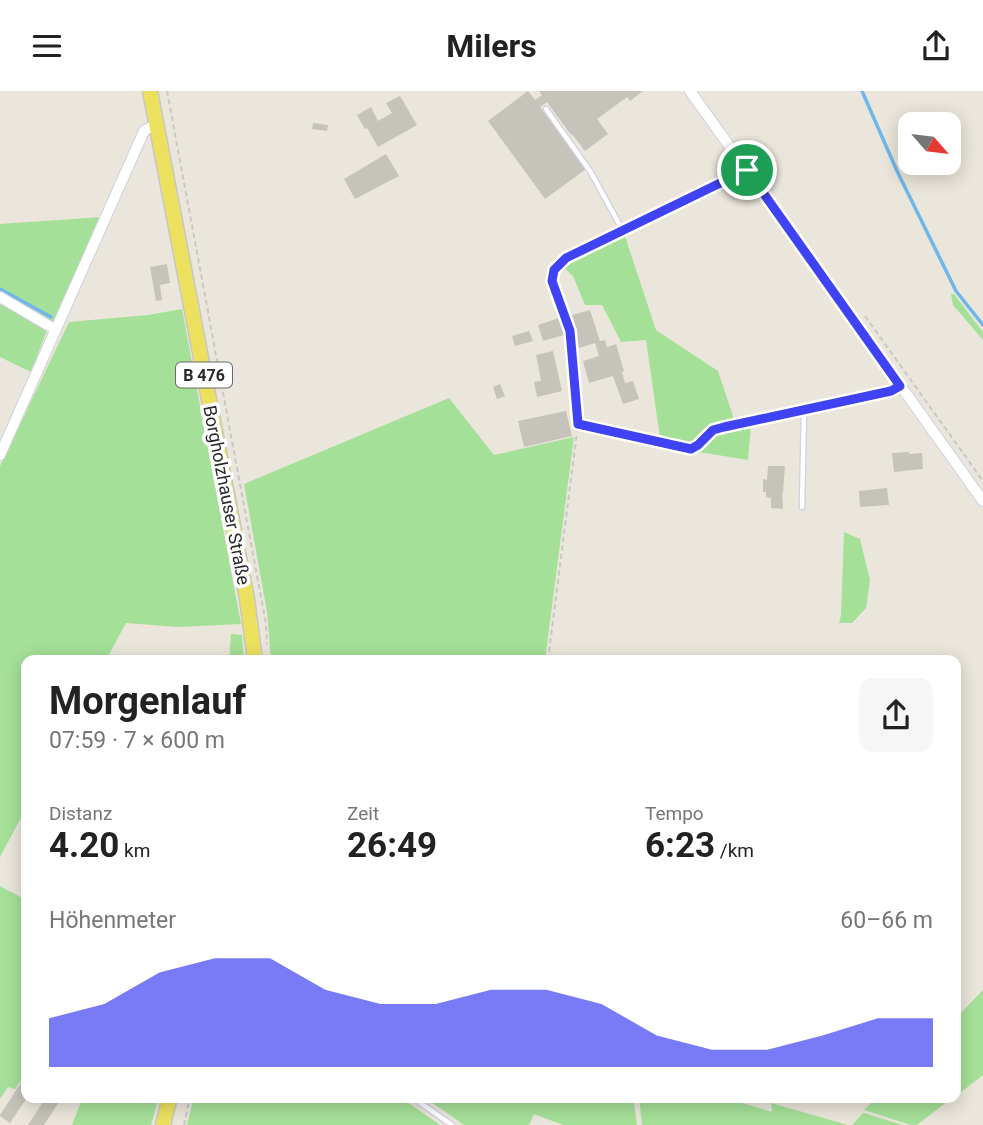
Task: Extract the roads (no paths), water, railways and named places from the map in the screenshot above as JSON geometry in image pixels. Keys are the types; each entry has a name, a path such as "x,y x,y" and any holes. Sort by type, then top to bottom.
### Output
{"main road":[{"name":"Borgholzhauser Straße","path":"150,91 247,599 253,655"},
{"path":"163,1125 168,1103"}],"street":[{"path":"690,91 983,501"},
{"path":"0,454 144,131 156,124"},
{"path":"0,297 55,330"}],"lane":[{"path":"546,109 590,171 623,231"},
{"path":"747,170 566,258 554,270 552,281 570,331 578,424 691,449 713,430 891,391 900,386"},
{"path":"802,507 804,410"},
{"path":"421,1103 452,1125"}],"waterway":[{"path":"862,91 897,171 956,291 983,325"},
{"path":"0,289 51,317"}]}
